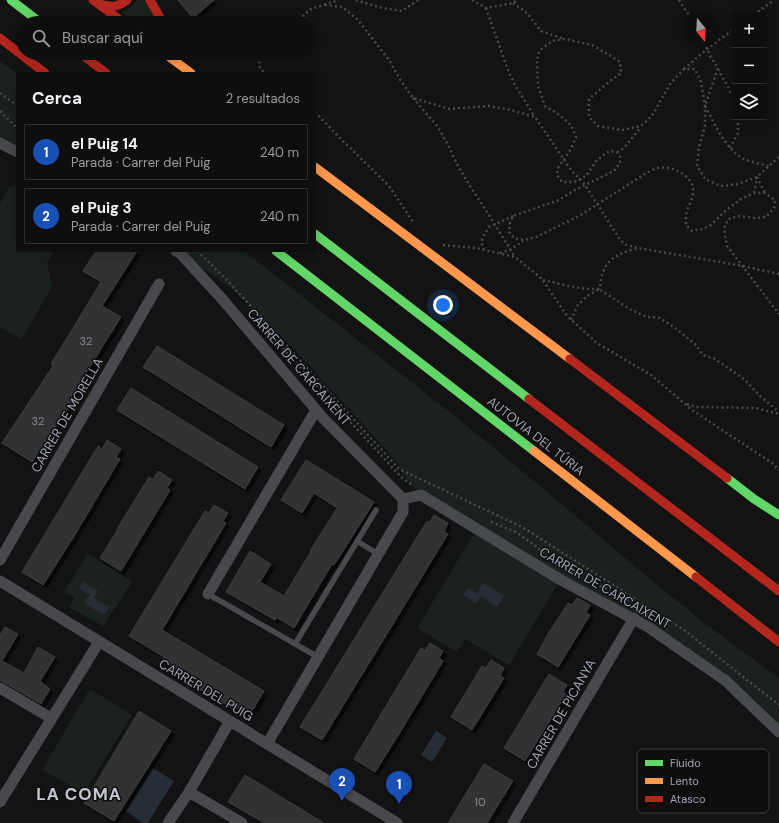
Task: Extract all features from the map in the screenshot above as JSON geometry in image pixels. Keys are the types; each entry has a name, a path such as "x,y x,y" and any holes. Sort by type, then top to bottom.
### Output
{"main road":[{"path":"11,0 32,16"},
{"path":"96,2 112,7 123,4 127,0"},
{"path":"150,0 160,16"},
{"path":"96,2 115,16"},
{"path":"0,38 16,50"},
{"path":"28,60 44,72"},
{"path":"89,60 105,72"},
{"path":"173,60 190,72"},
{"path":"192,63 199,72"},
{"path":"316,167 754,499 779,515"},
{"name":"AUTOVIA DEL TÚRIA","path":"316,235 779,591"},
{"name":"AUTOVIA DEL TÚRIA","path":"277,252 779,642"}],"street":[{"path":"0,143 16,151"},
{"name":"CARRER DE CARCAIXENT","path":"178,252 223,300 316,410 403,500 421,495 561,580 634,618 726,681 779,732"},
{"name":"CARRER DE MORELLA","path":"0,560 159,284"},
{"path":"208,594 316,410"},
{"path":"267,744 403,512 403,500"},
{"name":"CARRER DEL PUIG","path":"0,581 397,823"},
{"name":"CARRER DE PICANYA","path":"513,823 634,618"},
{"path":"0,802 99,642"},
{"path":"0,688 51,718"},
{"path":"168,823 230,722"},
{"path":"188,792 242,823"}],"lane":[{"path":"296,644 376,510"},
{"path":"357,541 378,554"},
{"path":"208,594 318,657"}],"path":[{"path":"303,16 311,9 339,0"},
{"path":"356,0 378,8 402,11 418,0"},
{"path":"472,0 486,8 513,4 518,0"},
{"path":"679,0 687,12"},
{"path":"758,12 774,0"},
{"path":"513,4 527,13 541,31 565,39 592,45 620,62 621,73 589,99 589,117 598,126 622,130 641,126"},
{"path":"325,5 342,7 358,20 389,60 400,82 438,127 468,183 510,250 515,257 542,280 567,316 597,342 651,375 692,410 772,463 779,470"},
{"path":"486,8 509,73 515,85 535,117 572,170 585,185 624,244 638,248 743,266 779,274"},
{"path":"565,39 552,41 539,51 537,62 538,86 545,106 558,114 571,125 576,136 571,149 558,168 557,175 562,182 574,182 586,176 597,160 608,151 617,152 624,148 641,126 652,116 670,84 684,69 707,49 731,31"},
{"path":"707,49 731,92"},
{"path":"260,60 260,69 264,72"},
{"path":"718,68 705,106 730,148 743,158 758,164 770,166"},
{"path":"684,69 694,69 701,82 705,106 706,126 699,147 697,166 705,179 721,186 738,184 757,177 779,157"},
{"path":"0,93 16,104"},
{"path":"413,98 450,109 468,109 488,106 511,110 535,117"},
{"path":"0,110 16,127"},
{"path":"316,113 389,186 414,223"},
{"path":"730,148 738,133 738,120"},
{"path":"484,250 481,242 489,227 513,216 559,200 614,171 620,163 620,157 617,152"},
{"path":"513,216 510,223 509,232 514,238 524,240 536,238 579,216 648,172 657,168 667,168 676,171 684,175 690,181 693,189 692,199 686,216 686,225 692,231 711,225 725,211 741,199 754,193 765,193"},
{"path":"754,193 757,177"},
{"path":"757,177 765,193 775,200 774,208 766,217 755,218 739,216 728,219 724,229 727,246 779,314"},
{"path":"499,253 510,250 524,240"},
{"path":"439,244 484,250 515,257"},
{"path":"571,320 578,305 587,296 599,289 603,271 610,259 623,252 638,248"},
{"path":"198,252 227,280 399,469 528,531 684,630 779,706"},
{"path":"542,280 591,290 599,289 631,310 647,317 660,318 674,327 696,346 703,355 715,359 744,379 779,413"},
{"path":"275,340 403,479 415,485"},
{"path":"685,404 696,407 756,408 779,413"},
{"path":"487,521 516,532 551,559"},
{"path":"598,585 624,596 644,607 654,615"}],"shaded area":[{"path":"137,0 146,0 156,16 126,16 122,13"},
{"path":"0,61 16,73 16,155 0,147"},
{"path":"16,184 16,252 53,252 47,262 52,287 21,339 0,327 0,203 9,187"},
{"path":"179,252 245,252 460,420 645,575 702,621 779,678 779,731 649,625 427,503 401,472 399,464 300,355 230,287"},
{"path":"474,533 559,582 509,665 465,639 457,652 417,628"},
{"path":"88,554 132,582 103,626 69,607 74,598 64,592"},
{"path":"83,582 98,591 94,598 109,607 104,615 84,603 90,595 79,588"},
{"path":"483,583 504,596 497,607 481,596 476,603 463,595 468,588 477,594"},
{"path":"90,689 132,715 84,793 42,770"},
{"path":"436,731 447,738 432,762 421,755"},
{"path":"153,768 174,781 148,823 143,823 126,811"}],"building":[{"path":"178,0 214,0 195,16 191,16"},
{"path":"95,252 136,252 102,306 121,317 71,397 74,399 32,462 2,443 53,366 51,364 101,282 83,271"},
{"path":"157,346 284,425 271,447 143,367"},
{"path":"131,388 258,467 245,489 117,410"},
{"path":"107,440 121,449 116,457 120,459 43,585 22,572 98,446 102,449"},
{"path":"306,460 374,502 334,565 332,564 294,628 276,617 275,620 226,592 250,551 271,564 260,582 284,596 337,508 314,493 302,513 281,500"},
{"path":"158,471 172,480 167,488 170,490 121,571 100,558 149,477 153,480"},
{"path":"214,505 228,513 223,521 226,523 162,630 264,691 251,713 248,711 246,714 235,707 234,709 188,683 190,681 168,669 171,665 163,660 164,657 129,636 205,511 209,513"},
{"path":"434,515 448,523 444,532 448,534 322,740 300,727 427,521 429,523"},
{"path":"577,598 590,605 586,613 590,615 558,667 537,654 568,603 572,605"},
{"path":"5,627 18,634 2,661 24,673 38,647 55,657 40,681 50,689 41,704 0,680 0,635"},
{"path":"430,643 443,651 439,658 443,661 375,772 354,759 421,648 425,651"},
{"path":"491,660 504,668 500,676 504,678 472,730 451,717 482,666 486,668"},
{"path":"549,674 567,685 563,692 566,694 525,761 504,748"},
{"path":"139,711 171,731 114,821 84,803"},
{"path":"484,764 513,781 487,823 448,823"},
{"path":"245,775 324,823 264,823 228,802"}],"traffic: fast":[{"path":"11,0 32,16"},
{"path":"316,235 529,399"},
{"path":"277,252 534,451"},
{"path":"727,478 754,499 779,515"}],"traffic: slow":[{"path":"173,60 190,72"},
{"path":"316,168 570,359"},
{"path":"534,451 696,577"}],"traffic: jam":[{"path":"93,0 115,16"},
{"path":"99,4 114,6 124,3 127,0"},
{"path":"150,0 159,16"},
{"path":"0,38 16,50"},
{"path":"28,60 44,72"},
{"path":"89,60 105,72"},
{"path":"570,359 727,478"},
{"path":"529,399 779,591"},
{"path":"696,577 779,642"}],"place":[{"name":"el Puig 3","path":"342,801"},
{"name":"el Puig 14","path":"399,804"}],"district":[{"name":"LA COMA","path":"79,794"}]}
